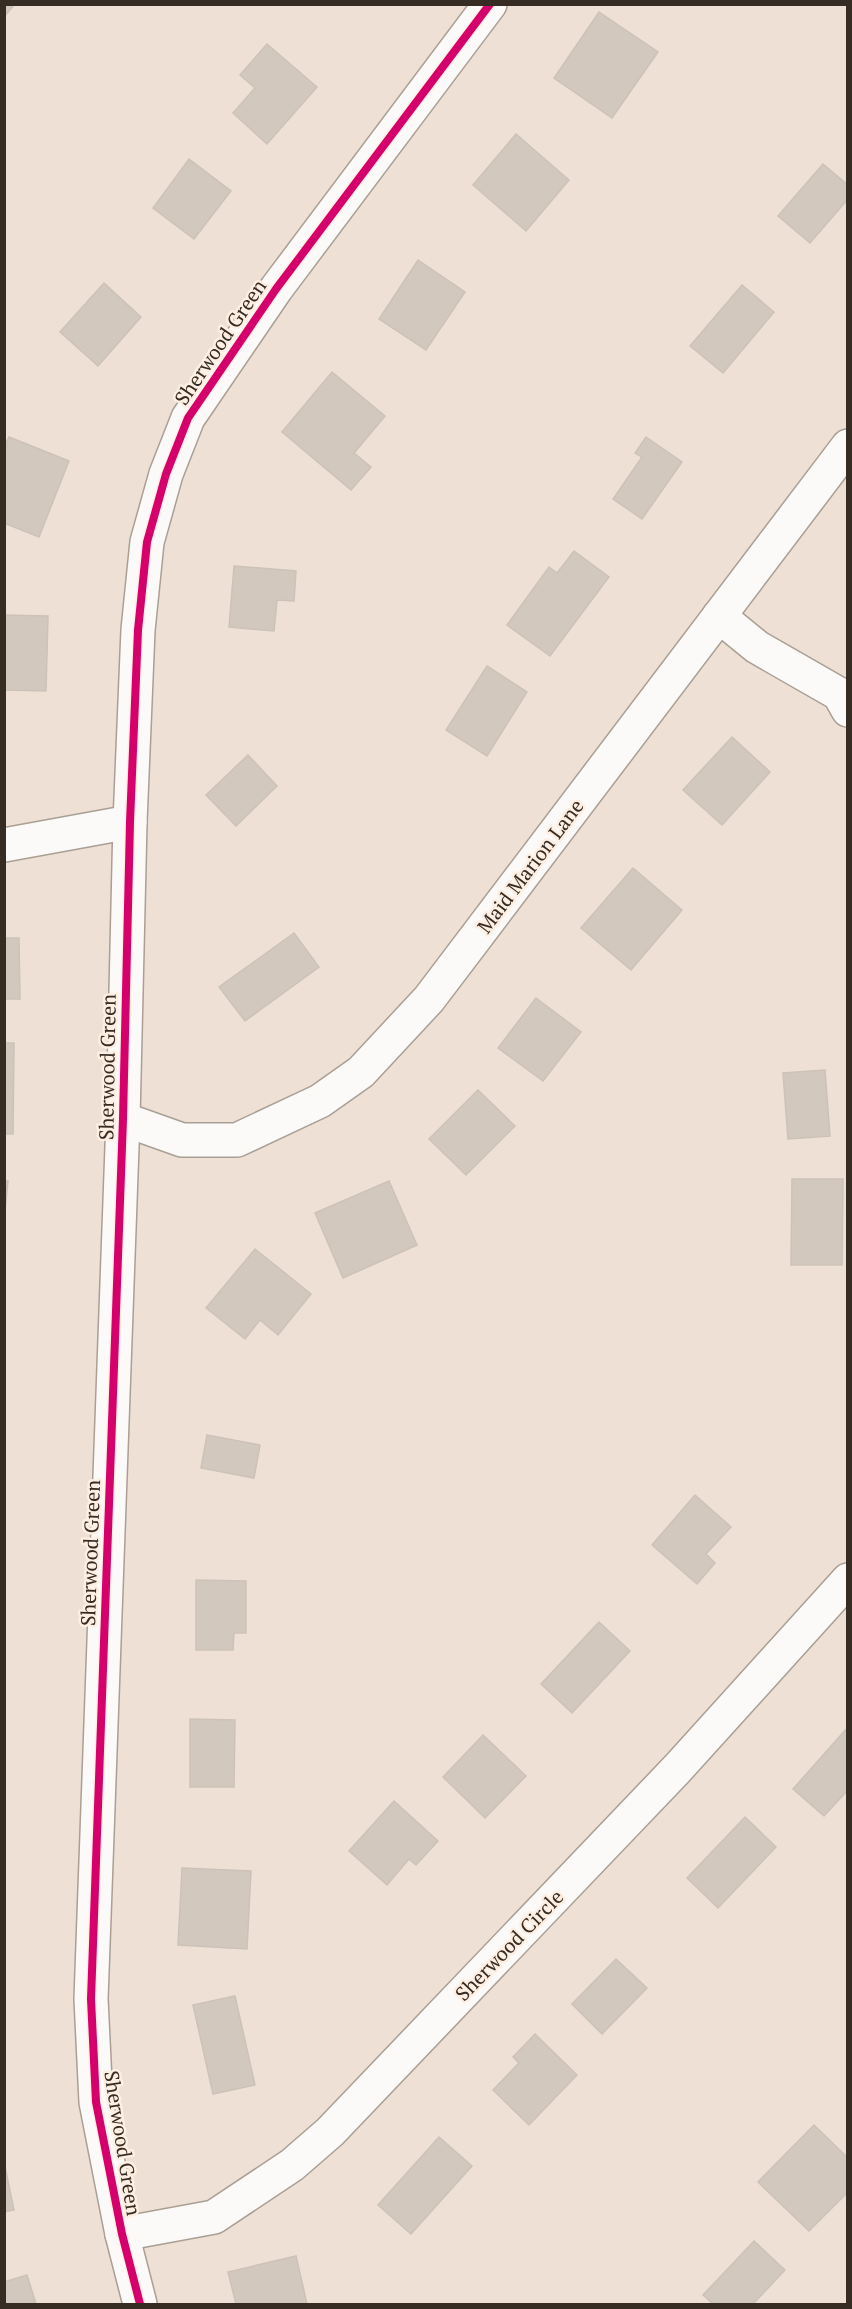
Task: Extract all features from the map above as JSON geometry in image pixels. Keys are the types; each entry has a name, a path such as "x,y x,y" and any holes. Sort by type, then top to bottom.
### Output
{"street":[{"name":"Sherwood Green","path":"140,2304 122,2234 96,2102 91,1999 123,1119 130,822 138,630 147,542 166,474 188,418 276,289 490,4"},
{"name":"Maid Marion Lane","path":"123,1119 182,1140 237,1140 320,1101 361,1072 429,999 848,446"},
{"path":"719,616 757,647 839,693 848,710"},
{"path":"4,845 130,822"},
{"name":"Sherwood Circle","path":"122,2234 214,2217 292,2165 330,2132 676,1769 848,1580"}],"building":[{"path":"4,4 15,4 4,17"},
{"path":"599,12 658,52 612,118 554,78"},
{"path":"267,44 317,87 267,144 233,113 255,88 240,75"},
{"path":"516,134 569,180 526,231 473,185"},
{"path":"189,159 231,191 194,239 153,208"},
{"path":"823,164 848,185 848,199 810,243 778,216"},
{"path":"418,260 465,292 426,350 379,319"},
{"path":"104,283 141,317 98,366 60,332"},
{"path":"742,285 774,312 723,373 690,346"},
{"path":"332,372 385,416 354,453 371,467 351,490 282,432"},
{"path":"9,437 69,461 39,537 4,523 4,448"},
{"path":"646,437 682,462 642,519 613,499 642,457 635,453"},
{"path":"574,551 609,577 550,656 507,625 549,567 557,573"},
{"path":"234,566 296,571 294,601 277,600 274,631 229,627"},
{"path":"4,615 48,616 46,691 4,690"},
{"path":"487,666 527,692 487,756 446,730"},
{"path":"732,737 770,772 722,825 683,790"},
{"path":"248,755 277,786 236,826 206,795"},
{"path":"633,868 682,910 631,970 581,928"},
{"path":"294,933 319,967 245,1021 219,987"},
{"path":"4,938 19,938 20,999 4,999"},
{"path":"536,998 581,1032 543,1081 498,1048"},
{"path":"4,1043 14,1043 13,1134 4,1134"},
{"path":"825,1070 830,1136 788,1139 783,1073"},
{"path":"478,1090 515,1126 466,1175 429,1139"},
{"path":"792,1179 843,1179 842,1265 791,1265"},
{"path":"4,1181 8,1181 4,1220"},
{"path":"389,1181 417,1245 343,1278 315,1213"},
{"path":"255,1249 311,1294 278,1335 260,1320 245,1339 206,1308"},
{"path":"207,1435 260,1445 254,1478 201,1468"},
{"path":"695,1495 731,1527 706,1554 715,1563 697,1584 652,1545"},
{"path":"196,1580 246,1581 246,1633 234,1633 233,1650 196,1650"},
{"path":"599,1622 630,1651 572,1713 541,1684"},
{"path":"190,1719 235,1720 234,1787 190,1787"},
{"path":"848,1727 848,1790 824,1816 793,1789"},
{"path":"483,1735 526,1776 485,1818 443,1777"},
{"path":"394,1801 438,1841 416,1865 409,1859 387,1885 349,1851"},
{"path":"745,1817 776,1847 718,1908 687,1878"},
{"path":"182,1868 251,1871 247,1949 178,1945"},
{"path":"616,1959 647,1988 602,2034 572,2004"},
{"path":"235,1996 255,2085 213,2094 193,2005"},
{"path":"535,2034 577,2075 529,2125 493,2090 519,2063 513,2057"},
{"path":"814,2125 848,2158 848,2192 809,2231 758,2182"},
{"path":"439,2137 472,2166 411,2234 378,2205"},
{"path":"4,2162 14,2210 4,2212"},
{"path":"754,2241 785,2270 753,2304 713,2304 703,2295"},
{"path":"296,2256 307,2304 236,2304 228,2272"},
{"path":"27,2275 36,2304 4,2304 4,2282"}],"cycle path":[{"path":"140,2304 122,2234 96,2102 91,1999 123,1119 130,822 138,630 147,542 166,474 188,418 276,289 490,4"}]}
